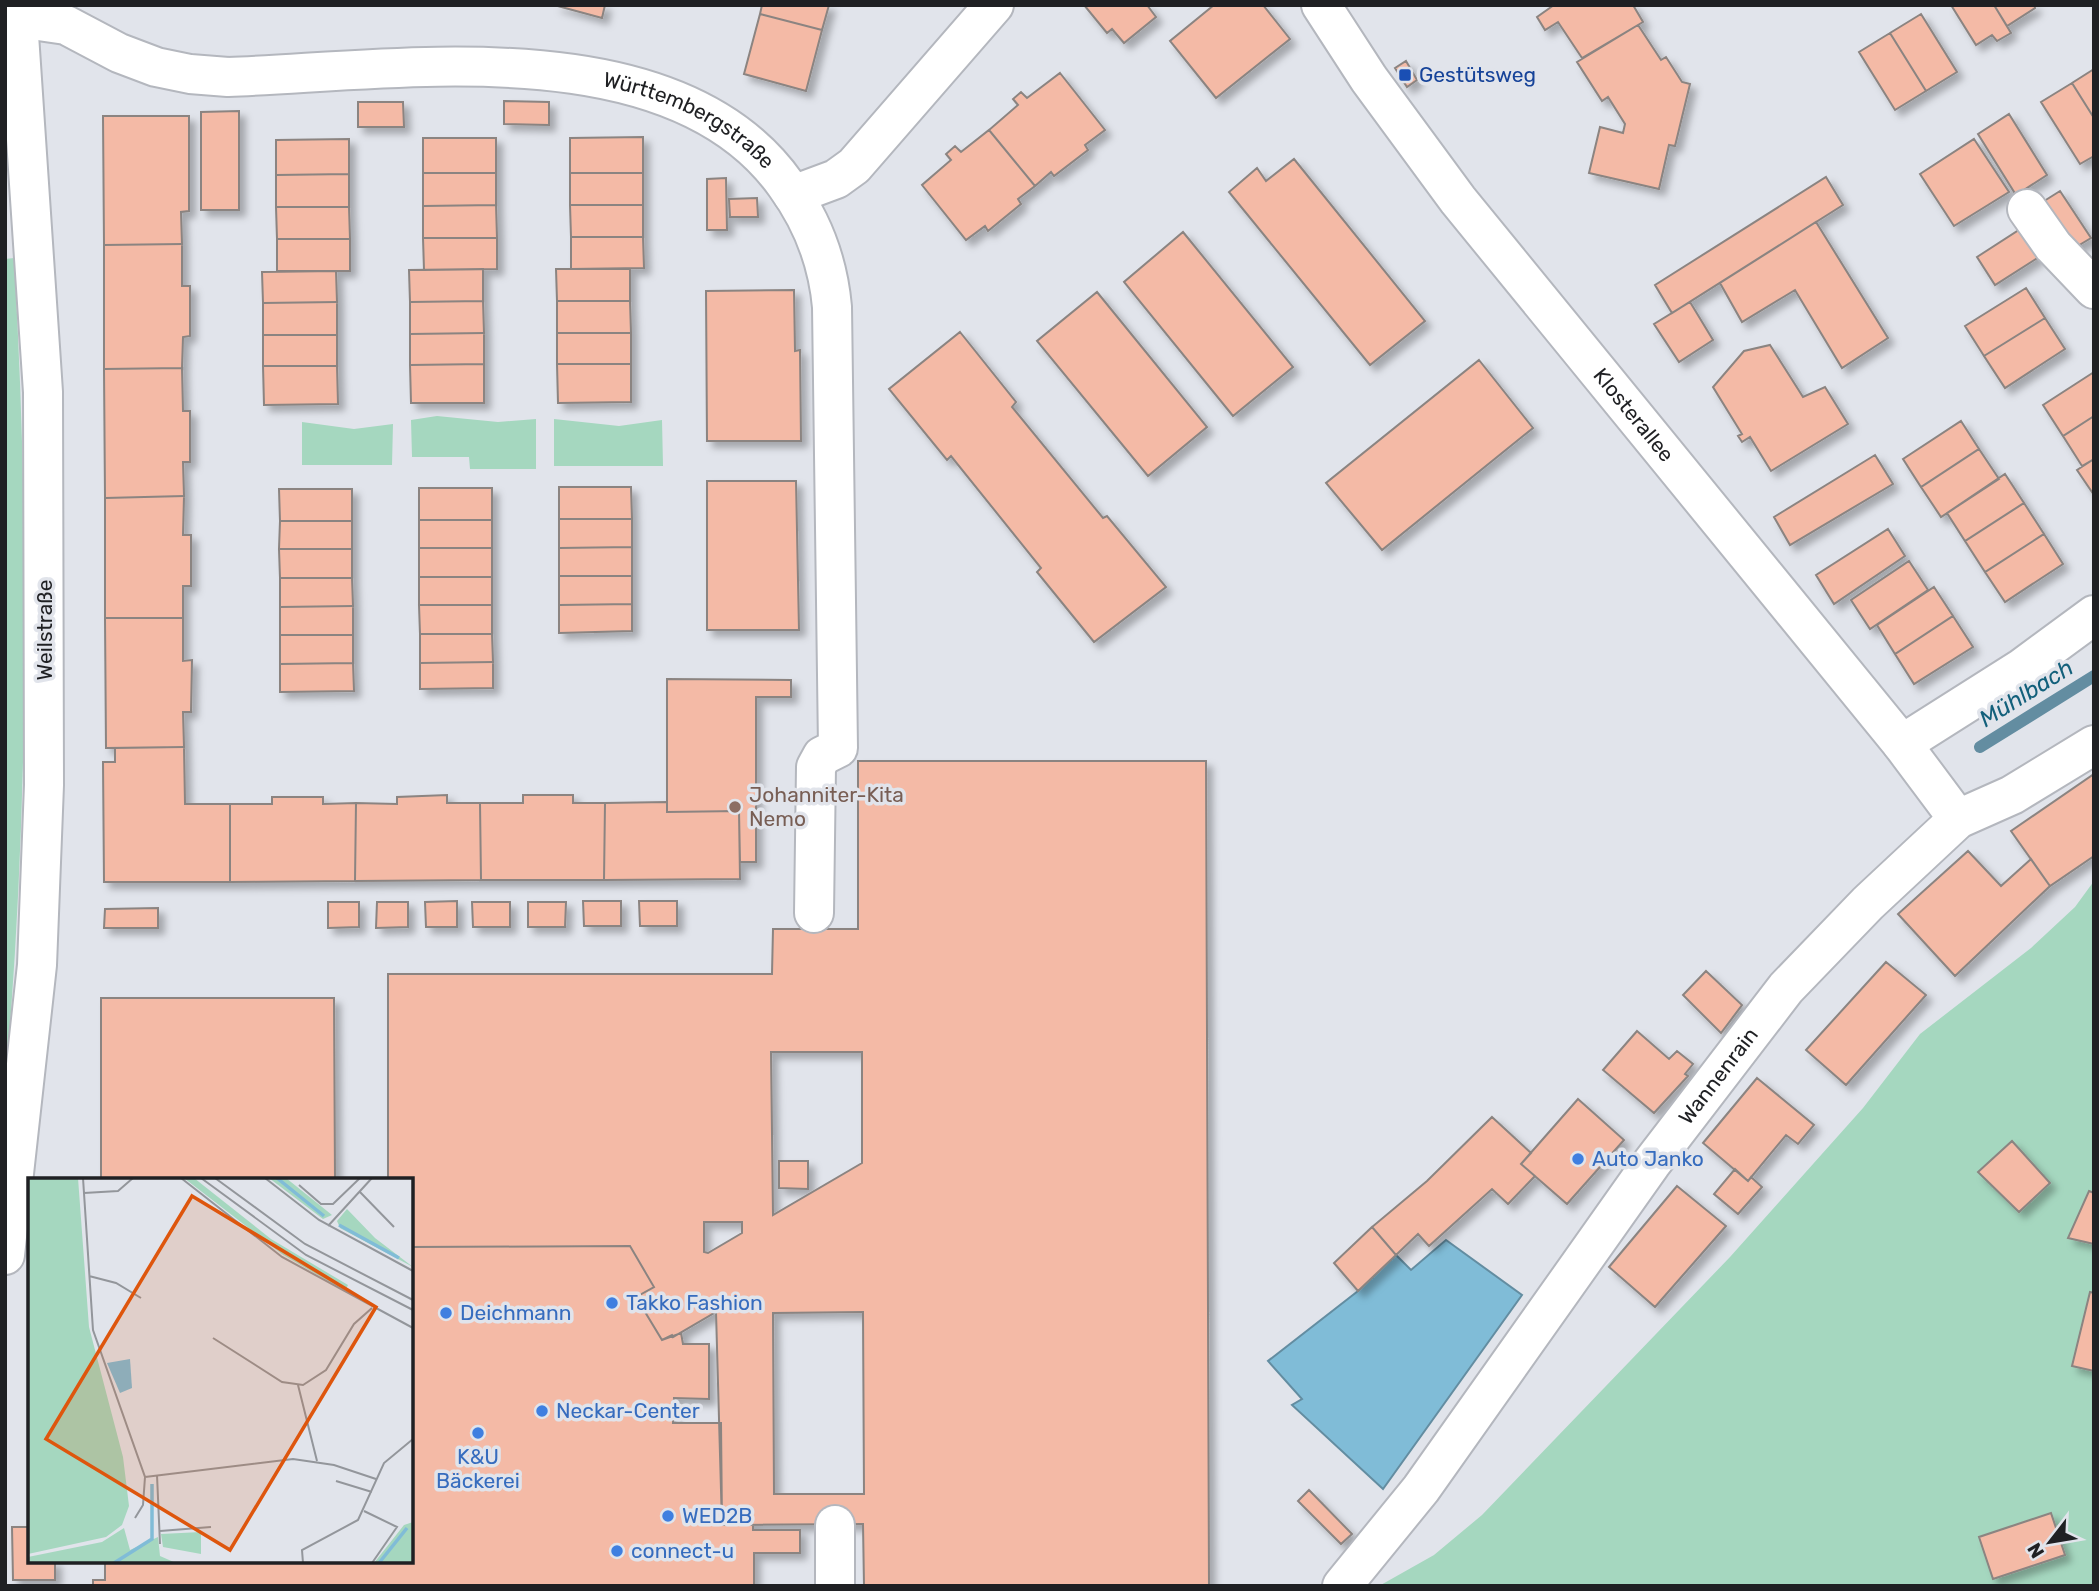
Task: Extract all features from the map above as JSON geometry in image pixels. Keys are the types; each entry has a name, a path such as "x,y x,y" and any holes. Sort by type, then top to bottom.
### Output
{"street":[{"path":"793,195 836,179 854,166 994,5"},
{"name":"Klosterallee","path":"1321,5 1369,79 1458,200 1902,744 1958,819"},
{"name":"Württembergstraße","path":"17,12 58,22 138,61 199,75 228,77 476,66 531,69 602,80 651,92 720,122 757,148 793,195 819,243 831,296 838,748 822,756 816,767 814,913"},
{"name":"Weilstraße","path":"5,1255 37,965 44,785 43,392 17,12"},
{"path":"2027,209 2053,246 2094,289"},
{"path":"1902,744 2022,668 2094,615"},
{"name":"Wannenrain","path":"1342,1586 1420,1489 1651,1164 1749,1034 1824,946 1958,819 2012,796 2094,745"},
{"path":"835,1525 835,1586"}],"green space":[{"path":"14,258 23,466 25,673 19,881 5,1088 5,259"},
{"path":"437,416 498,422 536,419 536,469 470,469 469,457 412,457 411,420"},
{"path":"554,419 619,426 662,420 663,466 554,466"},
{"path":"302,422 354,429 393,424 392,465 302,465"},
{"path":"2094,881 2094,1586 1379,1586 1434,1555 1482,1515 1730,1257 1863,1108 1920,1034 2031,948 2075,907"}],"water":[{"path":"1446,1240 1522,1295 1383,1489 1292,1405 1302,1399 1268,1361 1358,1291 1396,1255 1411,1270"}],"building":[{"path":"554,5 605,5 602,18"},
{"path":"762,5 829,5 822,30 760,14"},
{"path":"1084,5 1147,5 1156,17 1124,43 1112,29 1107,33"},
{"path":"1214,5 1263,5 1290,39 1216,98 1170,41"},
{"path":"1554,5 1633,5 1643,22 1582,58 1558,22 1545,30 1537,17"},
{"path":"1951,5 1994,5 2011,33 1997,41 1992,35 1976,45"},
{"path":"1994,5 2034,5 2035,8 2007,26"},
{"path":"760,14 822,30 806,91 744,74"},
{"path":"1921,14 1957,72 1926,91 1890,33"},
{"path":"1638,25 1661,60 1666,57 1682,82 1690,84 1675,146 1669,145 1659,189 1589,173 1600,127 1623,133 1625,124 1608,97 1602,101 1577,62"},
{"path":"1890,33 1926,91 1895,110 1859,52"},
{"path":"1406,61 1417,80 1407,87 1395,68"},
{"path":"2094,69 2094,118 2072,83"},
{"path":"1060,73 1105,130 1085,145 1088,150 1054,176 1051,172 1035,186 989,130 1018,105 1013,99 1021,92 1027,98"},
{"path":"2072,83 2094,118 2094,156 2080,164 2041,102"},
{"path":"504,101 549,102 549,125 504,124"},
{"path":"358,102 403,102 404,127 358,127"},
{"path":"239,111 239,210 201,210 201,112"},
{"path":"2009,114 2047,175 2016,195 1978,134"},
{"path":"103,116 189,116 189,211 181,212 182,244 104,245"},
{"path":"989,130 1035,186 1018,199 1021,204 988,231 985,226 966,240 922,185 951,160 946,154 955,146 961,152"},
{"path":"643,137 643,173 570,173 570,138"},
{"path":"423,138 496,138 496,173 423,173"},
{"path":"349,139 349,174 276,175 276,140"},
{"path":"1974,139 2009,192 1954,226 1920,174"},
{"path":"1294,159 1425,321 1370,365 1229,192 1257,168 1266,181"},
{"path":"423,173 496,173 496,205 423,206"},
{"path":"570,173 643,173 643,205 570,205"},
{"path":"349,174 349,207 276,207 276,175"},
{"path":"1826,177 1843,205 1672,313 1655,285"},
{"path":"726,178 727,230 707,230 707,179"},
{"path":"2060,191 2091,238 2071,250 2041,203"},
{"path":"757,198 758,217 730,217 729,199"},
{"path":"496,205 497,238 423,238 423,206"},
{"path":"570,205 643,205 643,237 571,237"},
{"path":"276,207 349,207 350,239 277,239"},
{"path":"1816,222 1888,338 1842,368 1795,290 1742,322 1720,283"},
{"path":"2022,228 2039,257 1995,285 1977,257"},
{"path":"1183,232 1293,367 1233,416 1124,282"},
{"path":"571,237 643,237 644,268 571,269"},
{"path":"423,238 497,238 497,269 424,270"},
{"path":"277,239 350,239 350,271 277,271"},
{"path":"182,244 182,286 190,286 190,336 183,337 182,368 104,369 104,245"},
{"path":"483,269 483,301 410,302 409,270"},
{"path":"556,269 630,269 630,301 557,301"},
{"path":"336,271 337,302 263,303 262,272"},
{"path":"2026,288 2045,318 1984,356 1965,326"},
{"path":"794,290 795,351 800,350 801,441 707,441 706,291"},
{"path":"1097,292 1207,427 1148,476 1037,341"},
{"path":"483,301 484,333 410,334 410,302"},
{"path":"557,301 630,301 631,333 557,333"},
{"path":"337,302 337,335 263,335 263,303"},
{"path":"1690,302 1713,340 1679,362 1654,324"},
{"path":"2045,318 2065,349 2005,388 1984,356"},
{"path":"960,332 1016,402 1012,407 1103,518 1107,516 1166,587 1094,642 1037,572 1041,568 951,456 947,460 889,389"},
{"path":"484,333 484,364 410,365 410,334"},
{"path":"557,333 631,333 631,364 557,364"},
{"path":"263,335 337,335 337,366 263,366"},
{"path":"1770,345 1803,397 1825,387 1848,424 1771,471 1750,437 1742,442 1738,436 1742,434 1713,387 1744,351"},
{"path":"1479,360 1533,428 1382,550 1326,483"},
{"path":"484,364 484,403 411,403 410,365"},
{"path":"557,364 631,364 631,402 558,403"},
{"path":"263,366 337,366 338,404 264,405"},
{"path":"182,368 183,411 190,411 190,462 183,462 184,496 105,498 104,369"},
{"path":"2094,372 2094,416 2063,436 2043,405"},
{"path":"2094,416 2094,459 2082,466 2063,436"},
{"path":"1961,421 1979,449 1921,487 1903,459"},
{"path":"1979,449 1999,479 1941,517 1921,487"},
{"path":"1875,455 1893,484 1790,545 1774,517"},
{"path":"2094,459 2094,495 2077,470"},
{"path":"2005,474 2024,503 1965,541 1947,513"},
{"path":"707,481 796,481 799,630 707,630"},
{"path":"559,487 631,487 632,519 559,519"},
{"path":"419,488 492,488 492,520 419,520"},
{"path":"279,489 352,489 352,521 280,521"},
{"path":"184,496 183,535 191,535 191,586 183,586 183,618 105,618 105,498"},
{"path":"2024,503 2044,534 1985,572 1965,541"},
{"path":"559,519 632,519 632,547 559,548"},
{"path":"419,520 492,520 492,548 419,548"},
{"path":"280,521 352,521 352,549 279,549"},
{"path":"1888,529 1905,556 1834,604 1816,575"},
{"path":"2044,534 2063,564 2005,602 1985,572"},
{"path":"632,547 632,576 559,576 559,548"},
{"path":"419,548 492,548 492,577 419,577"},
{"path":"279,549 352,549 352,578 280,578"},
{"path":"1909,561 1928,590 1870,629 1851,600"},
{"path":"559,576 632,576 632,604 559,605"},
{"path":"419,577 492,577 492,605 419,605"},
{"path":"280,578 352,578 353,606 280,607"},
{"path":"1934,587 1953,616 1895,654 1877,625"},
{"path":"632,604 632,631 559,633 559,605"},
{"path":"419,605 492,605 492,634 420,634"},
{"path":"353,606 353,635 280,635 280,607"},
{"path":"1953,616 1973,647 1914,684 1895,654"},
{"path":"105,618 183,618 183,661 192,660 191,712 183,712 184,747 106,748"},
{"path":"420,634 492,634 493,662 420,663"},
{"path":"280,635 353,635 353,663 280,664"},
{"path":"493,662 493,688 420,689 420,663"},
{"path":"353,663 354,691 280,692 280,664"},
{"name":"Johanniter-Kita Nemo","path":"667,679 791,680 791,697 756,697 756,862 740,862 739,811 667,812"},
{"path":"184,747 185,804 230,804 230,882 104,882 103,762 115,762 115,748"},
{"path":"858,761 1206,761 1209,1586 864,1586 863,1524 722,1525 716,1312 673,1337 672,1335 662,1340 636,1297 654,1287 630,1246 413,1247 413,1178 388,1178 388,974 772,974 773,929 858,929","holes":["771,1052 862,1052 862,1163 773,1215","704,1222 742,1222 742,1233 708,1253 704,1252","863,1312 864,1494 774,1494 773,1313"]},
{"path":"2094,774 2094,856 2050,886 2011,831"},
{"path":"447,795 447,803 480,803 481,880 355,881 356,803 397,804 397,797"},
{"path":"523,795 573,795 573,803 605,803 604,880 481,880 480,803 523,803"},
{"path":"272,797 323,797 323,804 356,803 355,881 230,882 230,804 272,804"},
{"path":"667,802 667,812 739,811 740,879 604,880 605,803"},
{"path":"1968,851 2001,886 2031,859 2050,886 1955,976 1898,914"},
{"path":"457,901 457,927 426,927 425,902"},
{"path":"583,901 621,901 621,926 584,926"},
{"path":"639,901 677,901 677,926 640,926"},
{"path":"328,902 359,902 359,927 328,928"},
{"path":"377,902 408,902 408,927 376,928"},
{"path":"472,902 510,902 510,927 473,927"},
{"path":"528,902 566,902 565,927 528,927"},
{"path":"158,908 158,928 104,928 105,909"},
{"path":"1886,962 1926,995 1846,1085 1806,1050"},
{"path":"1706,971 1742,1005 1721,1033 1683,995"},
{"path":"101,998 334,998 335,1178 101,1178"},
{"path":"1637,1031 1669,1059 1677,1051 1693,1064 1685,1074 1688,1076 1654,1113 1603,1070"},
{"path":"1757,1078 1814,1125 1798,1144 1786,1135 1748,1181 1703,1143"},
{"path":"1578,1099 1624,1140 1567,1204 1521,1164"},
{"path":"1492,1117 1531,1153 1521,1164 1535,1176 1508,1204 1492,1189 1429,1246 1418,1234 1396,1255 1372,1227 1427,1181"},
{"path":"2012,1141 2050,1183 2019,1212 1978,1172"},
{"path":"779,1161 808,1161 808,1189 779,1188"},
{"path":"1735,1169 1748,1181 1751,1177 1762,1187 1738,1214 1714,1194"},
{"path":"1677,1186 1726,1226 1655,1307 1609,1267"},
{"path":"2089,1191 2094,1193 2094,1244 2068,1238"},
{"path":"1372,1227 1396,1255 1358,1291 1334,1263"},
{"name":"Neckar-Center","path":"630,1246 654,1287 636,1297 662,1340 681,1333 683,1344 709,1344 709,1399 674,1398 673,1423 721,1423 722,1525 753,1525 753,1530 800,1530 800,1553 754,1553 754,1586 93,1586 93,1580 105,1580 105,1563 413,1563 413,1247"},
{"path":"2090,1292 2094,1293 2094,1371 2072,1366"},
{"path":"1309,1490 1352,1534 1341,1544 1298,1501"},
{"path":"2051,1513 2065,1555 1993,1579 1979,1537"},
{"path":"12,1527 28,1527 28,1563 55,1563 55,1580 13,1580"}],"waterway":[{"name":"Mühlbach","path":"1980,747 2094,676"}],"place":[{"name":"Gestütsweg","path":"1405,75"},
{"name":"Johanniter-Kita Nemo","path":"735,807"},
{"name":"Auto Janko","path":"1578,1159"},
{"name":"Takko Fashion","path":"612,1303"},
{"name":"Deichmann","path":"446,1313"},
{"name":"Neckar-Center","path":"542,1411"},
{"name":"K&U Bäckerei","path":"478,1433"},
{"name":"WED2B","path":"668,1516"},
{"name":"connect-u","path":"617,1551"}]}
